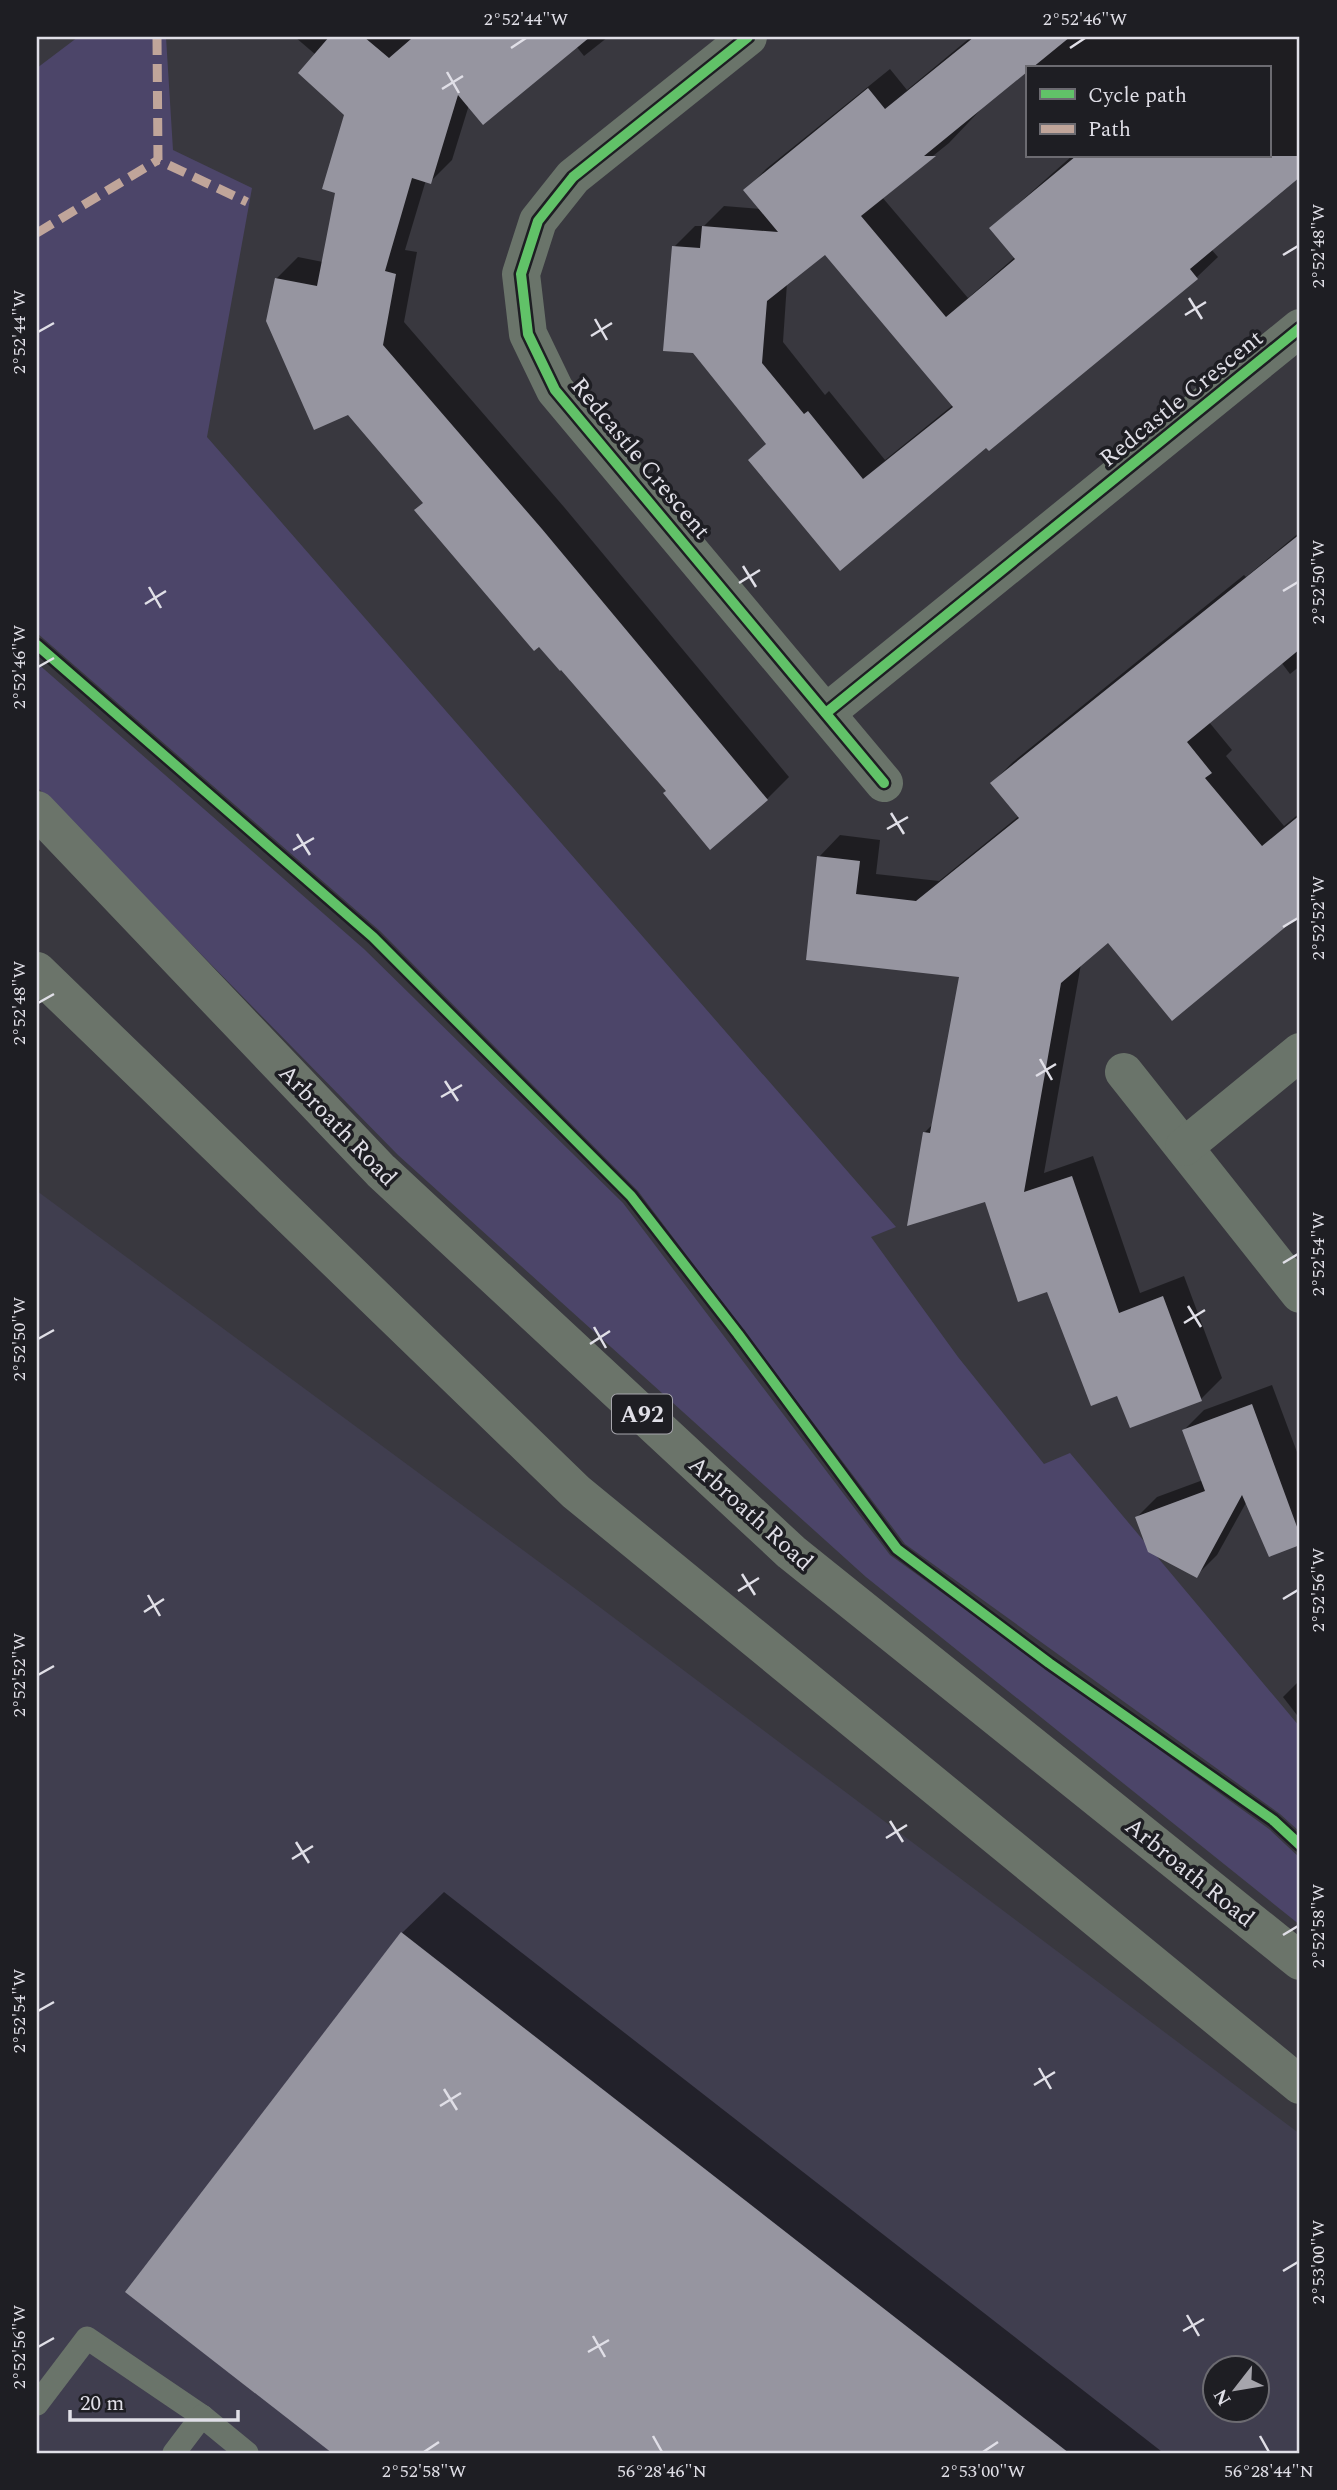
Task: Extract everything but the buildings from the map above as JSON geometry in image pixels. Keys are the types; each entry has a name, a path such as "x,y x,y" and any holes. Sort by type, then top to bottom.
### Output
{"main road":[{"name":"Arbroath Road","path":"37,810 380,1171 791,1552 1300,1961"},
{"path":"37,971 576,1492 1300,2085"}],"street":[{"name":"Redcastle Crescent","path":"748,37 573,177 538,222 521,274 528,334 555,390 884,783"},
{"name":"Redcastle Crescent","path":"826,713 1300,328"},
{"path":"1184,1147 1300,1052"},
{"path":"1124,1072 1300,1294"}],"lane":[{"path":"37,2404 87,2339 202,2416 247,2453"},
{"path":"174,2453 202,2416"}],"shaded area":[{"path":"78,37 166,37 173,150 252,188 207,437 896,1227 871,1237 958,1357 1044,1464 1070,1453 1300,1727 1300,1832 1280,1814 905,1544 638,1191 380,931 37,633 37,68"},
{"path":"37,663 364,949 623,1203 890,1555 1269,1829 1300,1858 1300,1925 866,1577 398,1155 37,787"},
{"path":"37,1191 573,1587 1300,2134 1300,2453 37,2453"}],"marked path":[{"path":"157,37 158,160 247,202"},
{"path":"37,233 158,160"}],"cycle path":[{"path":"748,37 573,177 538,221 521,274 528,334 555,390 884,783"},
{"path":"826,713 1300,328"},
{"path":"37,645 373,937 631,1196 738,1334 897,1549 1049,1663 1273,1820 1300,1845"}]}
